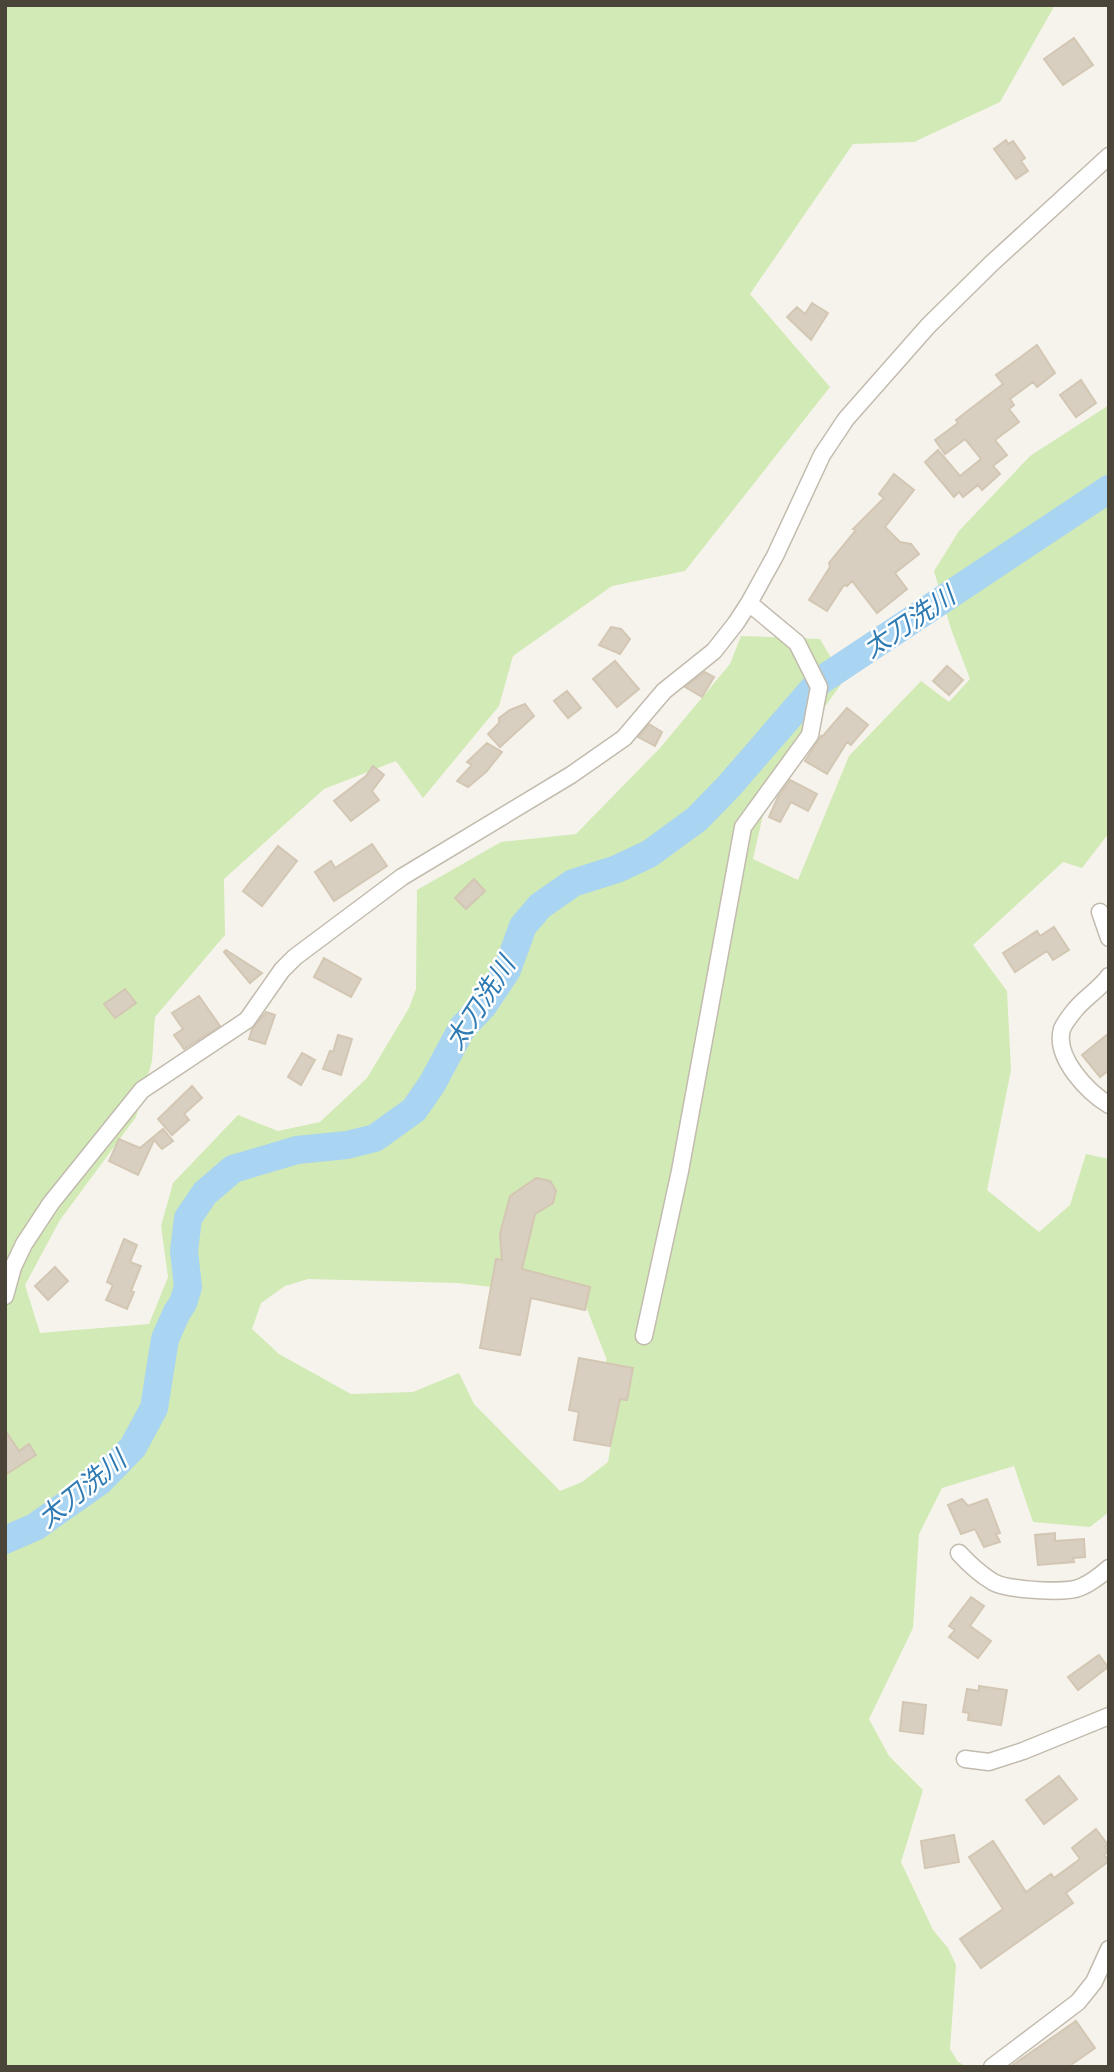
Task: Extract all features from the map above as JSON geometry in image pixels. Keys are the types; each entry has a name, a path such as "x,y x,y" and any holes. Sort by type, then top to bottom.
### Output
{"street":[{"path":"5,1296 13,1267 24,1244 51,1203 142,1090 247,1020 282,970 295,957 402,877 571,775 624,738 664,691 714,651 749,603 775,556 822,455 846,419 928,326 992,263 1109,156"},
{"path":"645,1336 680,1171 743,827 810,735 819,687 797,643 749,603"},
{"path":"1100,912 1109,938"},
{"path":"1109,976 1073,1012 1062,1029 1062,1041 1066,1058 1076,1076 1094,1096 1109,1105"},
{"path":"959,1553 996,1584 1013,1587 1079,1589 1109,1569"},
{"path":"965,1759 989,1762 1109,1716"},
{"path":"992,2067 1078,2002 1094,1982 1109,1949"}],"green space":[{"path":"5,5 1055,5 1000,102 914,142 853,144 750,294 830,387 685,571 612,586 513,656 499,706 423,798 396,761 324,789 224,879 225,935 155,1017 152,1061 136,1117 60,1220 25,1285 40,1333 149,1324 168,1277 161,1226 173,1183 238,1115 278,1131 320,1122 367,1078 409,1008 416,989 417,890 501,842 576,834 660,748 730,664 741,636 820,639 844,680 788,758 765,806 753,859 798,880 849,756 921,681 949,702 970,679 951,629 934,571 959,531 1030,456 1109,405 1109,833 1082,868 1063,862 973,945 1007,991 1011,1070 987,1190 1039,1232 1070,1205 1086,1154 1109,1159 1109,1512 1090,1527 1033,1522 1014,1466 942,1488 919,1534 913,1628 869,1719 889,1756 923,1790 901,1862 933,1930 948,1948 956,1965 950,2049 958,2062 968,2067 5,2067","holes":["308,1279 457,1283 509,1289 579,1289 607,1360 588,1383 615,1421 608,1462 582,1482 560,1491 474,1404 459,1373 413,1392 351,1394 279,1354 252,1329 261,1303 285,1286"]}],"building":[{"path":"1074,38 1093,65 1063,85 1044,59"},
{"path":"1006,140 1008,144 1013,141 1025,158 1021,161 1028,171 1016,179 994,149"},
{"path":"812,303 828,313 811,340 787,317 797,307 805,314"},
{"path":"1037,345 1055,373 1037,387 1033,382 1010,399 1014,405 1009,409 1019,422 995,440 1007,455 993,466 1000,474 982,490 978,485 963,497 959,492 954,497 925,462 938,450 960,476 981,459 965,439 945,454 935,440 1003,384 996,375"},
{"path":"1081,380 1096,403 1076,417 1060,395"},
{"path":"894,474 914,490 885,527 900,542 911,544 919,554 895,573 907,589 877,613 852,581 847,586 844,585 827,611 809,600 830,567 829,563 856,530 853,529 884,498 879,494"},
{"path":"611,627 621,629 630,639 620,654 599,645"},
{"path":"615,661 639,689 617,707 593,679"},
{"path":"947,666 963,680 949,695 933,681"},
{"path":"705,672 714,677 702,697 685,687"},
{"path":"567,691 581,708 568,718 554,701"},
{"path":"525,704 534,716 500,747 488,734 499,723 499,718"},
{"path":"847,708 868,725 851,745 847,742 827,774 805,761 821,736"},
{"path":"649,724 662,732 655,746 638,737"},
{"path":"487,743 502,752 486,772 468,787 457,781 472,765 467,762"},
{"path":"373,766 384,775 372,791 379,800 351,821 334,801 366,776"},
{"path":"790,780 817,794 808,811 791,802 780,822 769,817"},
{"path":"372,844 387,866 334,901 315,872 331,861 335,868"},
{"path":"278,846 297,861 262,906 243,891"},
{"path":"474,879 485,891 466,909 455,898"},
{"path":"1054,927 1069,950 1053,960 1047,951 1015,972 1003,953 1037,931 1040,936"},
{"path":"226,950 262,973 250,983 224,952"},
{"path":"324,958 361,979 351,997 314,977"},
{"path":"125,989 136,1003 115,1018 104,1004"},
{"path":"199,996 220,1026 184,1049 174,1035 183,1029 172,1013"},
{"path":"266,1012 275,1015 265,1044 249,1039 252,1029"},
{"path":"1109,1033 1109,1070 1100,1077 1082,1055"},
{"path":"338,1035 352,1039 341,1075 323,1069 330,1051 333,1052"},
{"path":"302,1053 315,1060 301,1085 288,1077"},
{"path":"192,1086 202,1098 184,1114 189,1120 172,1135 158,1119"},
{"path":"163,1129 173,1141 162,1149 154,1140 138,1175 109,1161 119,1139 140,1148"},
{"path":"536,1178 550,1181 556,1191 553,1203 535,1214 522,1269 590,1287 585,1310 531,1298 520,1355 480,1348 496,1259 502,1260 500,1234 510,1196"},
{"path":"124,1239 137,1245 130,1262 141,1266 127,1309 106,1300 113,1285 107,1282"},
{"path":"55,1267 68,1281 48,1300 35,1286"},
{"path":"579,1358 633,1368 627,1400 620,1399 610,1446 574,1440 579,1412 569,1410"},
{"path":"5,1430 19,1451 29,1444 36,1455 5,1475"},
{"path":"962,1499 968,1506 987,1499 1000,1533 996,1534 1000,1542 984,1547 975,1529 961,1534 948,1505"},
{"path":"1055,1533 1055,1541 1084,1539 1085,1557 1073,1558 1074,1562 1038,1565 1035,1535"},
{"path":"971,1597 984,1606 970,1626 991,1641 978,1658 949,1637 955,1630 949,1626"},
{"path":"1099,1655 1108,1667 1078,1690 1068,1677"},
{"path":"979,1686 1007,1690 1001,1725 968,1720 969,1713 963,1712 967,1689 979,1691"},
{"path":"903,1702 926,1705 923,1734 900,1731"},
{"path":"1059,1776 1077,1799 1044,1824 1026,1800"},
{"path":"1096,1829 1108,1845 1105,1847 1108,1852 1104,1855 1109,1861 1066,1893 1073,1903 981,1968 960,1939 1003,1909 969,1857 993,1841 1026,1892 1051,1874 1054,1878 1080,1859 1072,1848"},
{"path":"954,1835 959,1862 925,1868 921,1841"},
{"path":"1076,2021 1095,2048 1068,2067 1010,2067"}],"waterway":[{"name":"太刀洗川","path":"5,1540 35,1527 100,1481 133,1447 154,1408 165,1339 188,1287 184,1251 188,1218 205,1193 233,1169 297,1150 347,1145 375,1138 414,1110 432,1084 462,1028 483,1006 507,970 523,926 540,906 573,883 617,869 649,854 697,819 820,681 1109,489"}]}
